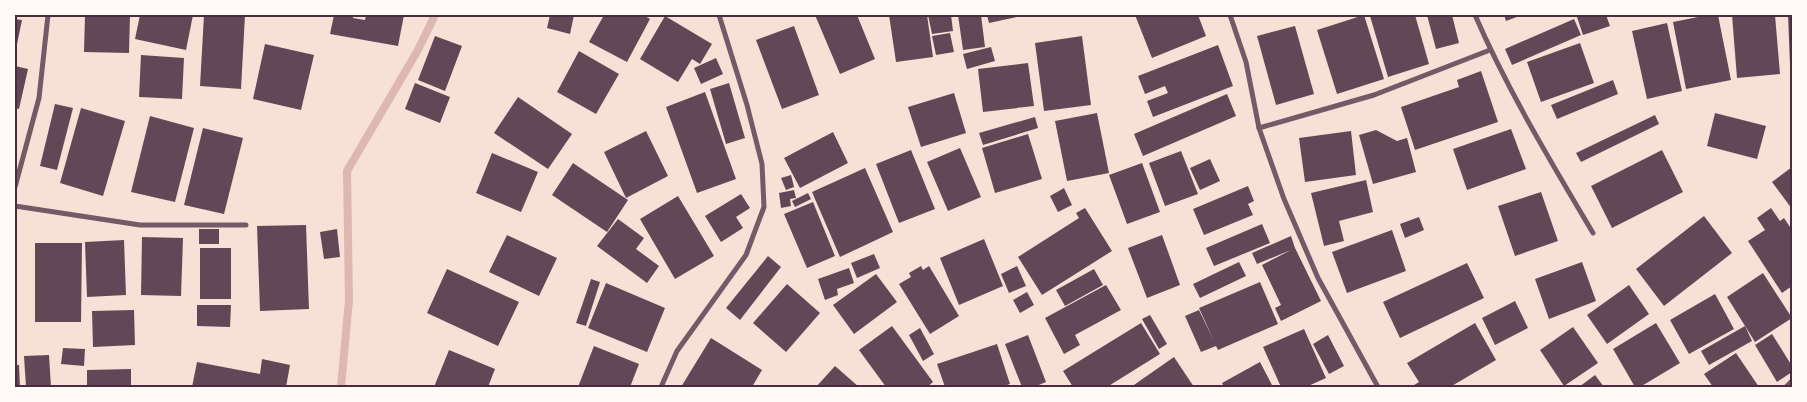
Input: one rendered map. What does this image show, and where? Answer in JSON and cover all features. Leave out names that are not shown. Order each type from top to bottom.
[{"type":"street","points":[[15,187],[39,98],[48,15]]},
{"type":"street","points":[[661,387],[677,352],[746,255],[764,207],[762,164],[747,105],[719,15]]},
{"type":"street","points":[[1230,15],[1246,62],[1259,128],[1284,199],[1318,278],[1378,387]]},
{"type":"street","points":[[1474,15],[1490,50],[1542,145],[1594,233]]},
{"type":"street","points":[[1259,128],[1374,95],[1490,50]]},
{"type":"street","points":[[15,206],[140,225],[246,225]]},
{"type":"street","points":[[1786,387],[1792,381]]},
{"type":"building","points":[[85,15],[130,15],[129,53],[84,52]]},
{"type":"building","points":[[140,15],[193,15],[186,50],[135,39]]},
{"type":"building","points":[[204,15],[245,15],[241,89],[200,86]]},
{"type":"building","points":[[334,15],[353,15],[353,18],[365,20],[366,15],[404,15],[398,46],[330,34]]},
{"type":"building","points":[[550,15],[574,15],[570,34],[547,28]]},
{"type":"building","points":[[604,15],[643,15],[650,19],[627,62],[589,42]]},
{"type":"building","points":[[815,15],[857,15],[875,59],[840,74]]},
{"type":"building","points":[[889,15],[927,15],[933,57],[896,62]]},
{"type":"building","points":[[928,15],[951,15],[953,31],[932,34]]},
{"type":"building","points":[[958,15],[981,15],[985,47],[963,50]]},
{"type":"building","points":[[987,15],[1022,15],[1022,16],[989,23]]},
{"type":"building","points":[[1135,15],[1198,15],[1206,36],[1152,58]]},
{"type":"building","points":[[1364,15],[1384,79],[1337,94],[1317,30]]},
{"type":"building","points":[[1415,15],[1429,64],[1388,77],[1370,16]]},
{"type":"building","points":[[1427,15],[1452,15],[1459,43],[1436,49]]},
{"type":"building","points":[[1504,15],[1522,15],[1506,21]]},
{"type":"building","points":[[1583,15],[1606,15],[1610,26],[1583,35],[1577,17]]},
{"type":"building","points":[[1708,15],[1718,15],[1731,80],[1686,89],[1673,22]]},
{"type":"building","points":[[1732,15],[1775,15],[1780,74],[1737,78]]},
{"type":"building","points":[[1788,15],[1792,15],[1792,64],[1790,64]]},
{"type":"building","points":[[665,16],[712,44],[700,64],[692,59],[678,82],[640,59]]},
{"type":"building","points":[[15,19],[22,20],[16,49],[15,49]]},
{"type":"building","points":[[1574,19],[1581,35],[1512,65],[1505,49]]},
{"type":"building","points":[[1667,23],[1682,91],[1647,99],[1632,31]]},
{"type":"building","points":[[794,26],[819,95],[782,109],[756,40]]},
{"type":"building","points":[[1295,26],[1314,94],[1276,105],[1257,36]]},
{"type":"building","points":[[950,33],[954,52],[936,55],[932,36]]},
{"type":"building","points":[[435,36],[462,46],[445,91],[418,80]]},
{"type":"building","points":[[1082,36],[1091,105],[1044,111],[1035,43]]},
{"type":"building","points":[[1580,43],[1594,83],[1541,102],[1527,62]]},
{"type":"building","points":[[265,44],[314,55],[301,110],[253,99]]},
{"type":"building","points":[[1218,45],[1233,86],[1153,117],[1147,101],[1168,93],[1165,86],[1145,94],[1138,76]]},
{"type":"building","points":[[991,47],[995,61],[967,69],[963,54]]},
{"type":"building","points":[[579,51],[619,74],[596,114],[557,92]]},
{"type":"building","points":[[141,55],[184,58],[182,99],[139,97]]},
{"type":"building","points":[[716,58],[723,74],[701,84],[694,68]]},
{"type":"building","points":[[1028,63],[1034,106],[983,112],[978,69]]},
{"type":"building","points":[[15,66],[28,69],[19,109],[15,108]]},
{"type":"building","points":[[1481,71],[1498,122],[1415,150],[1401,107],[1459,87],[1457,80]]},
{"type":"building","points":[[1613,80],[1618,94],[1557,119],[1551,105]]},
{"type":"building","points":[[415,83],[450,97],[440,123],[405,109]]},
{"type":"building","points":[[729,83],[745,138],[726,144],[710,89]]},
{"type":"building","points":[[705,92],[736,179],[697,193],[666,107]]},
{"type":"building","points":[[954,93],[966,133],[921,147],[908,107]]},
{"type":"building","points":[[1227,94],[1236,116],[1143,156],[1134,134]]},
{"type":"building","points":[[518,97],[572,134],[548,169],[494,133]]},
{"type":"building","points":[[55,104],[73,108],[57,170],[40,166]]},
{"type":"building","points":[[81,108],[125,121],[103,196],[60,183]]},
{"type":"building","points":[[1097,113],[1109,173],[1067,181],[1055,121]]},
{"type":"building","points":[[1715,113],[1766,126],[1757,159],[1707,146]]},
{"type":"building","points":[[1655,115],[1659,124],[1581,162],[1576,153]]},
{"type":"building","points":[[150,116],[194,128],[175,202],[131,192]]},
{"type":"building","points":[[1035,117],[1038,128],[983,145],[979,133]]},
{"type":"building","points":[[203,128],[243,138],[224,214],[184,205]]},
{"type":"building","points":[[1511,129],[1526,169],[1467,190],[1453,149]]},
{"type":"building","points":[[1376,130],[1397,141],[1407,138],[1416,172],[1373,184],[1359,135]]},
{"type":"building","points":[[646,131],[668,176],[626,198],[604,152]]},
{"type":"building","points":[[1351,131],[1356,175],[1305,182],[1299,138]]},
{"type":"building","points":[[833,132],[848,163],[800,188],[784,158]]},
{"type":"building","points":[[1028,134],[1042,179],[995,193],[982,148]]},
{"type":"building","points":[[960,148],[981,197],[948,211],[927,162]]},
{"type":"building","points":[[911,150],[935,209],[899,223],[876,164]]},
{"type":"building","points":[[1662,150],[1683,192],[1612,228],[1591,186]]},
{"type":"building","points":[[1181,151],[1198,194],[1165,206],[1149,163]]},
{"type":"building","points":[[492,153],[538,172],[521,212],[476,193]]},
{"type":"building","points":[[1210,159],[1220,181],[1200,190],[1190,168]]},
{"type":"building","points":[[573,163],[628,200],[607,232],[552,195]]},
{"type":"building","points":[[1142,163],[1160,212],[1127,224],[1109,175]]},
{"type":"building","points":[[1792,167],[1792,209],[1772,182]]},
{"type":"building","points":[[865,168],[893,232],[840,257],[812,192]]},
{"type":"building","points":[[791,175],[794,187],[786,190],[781,178]]},
{"type":"building","points":[[1366,180],[1373,212],[1339,221],[1344,241],[1324,246],[1311,193]]},
{"type":"building","points":[[1248,186],[1254,201],[1248,204],[1253,215],[1204,235],[1193,209]]},
{"type":"building","points":[[1064,188],[1072,205],[1058,212],[1050,196]]},
{"type":"building","points":[[794,190],[796,198],[790,199],[791,206],[781,208],[779,193]]},
{"type":"building","points":[[1541,192],[1558,241],[1515,256],[1498,206]]},
{"type":"building","points":[[808,193],[811,199],[795,207],[792,201]]},
{"type":"building","points":[[741,194],[750,208],[736,217],[743,228],[721,242],[705,216]]},
{"type":"building","points":[[678,196],[714,256],[675,279],[640,219]]},
{"type":"building","points":[[813,202],[835,256],[807,268],[784,214]]},
{"type":"building","points":[[1085,208],[1112,251],[1042,295],[1018,257],[1079,218],[1076,213]]},
{"type":"building","points":[[1771,208],[1780,221],[1784,218],[1792,230],[1792,286],[1782,293],[1748,241],[1765,230],[1757,218]]},
{"type":"building","points":[[1704,216],[1732,253],[1664,306],[1636,269]]},
{"type":"building","points":[[1419,217],[1424,230],[1405,238],[1400,224]]},
{"type":"building","points":[[618,219],[644,238],[636,249],[659,266],[647,283],[597,246]]},
{"type":"building","points":[[1262,224],[1270,243],[1214,266],[1206,248]]},
{"type":"building","points":[[306,225],[309,309],[260,311],[257,226]]},
{"type":"building","points":[[199,229],[219,229],[219,244],[199,244]]},
{"type":"building","points":[[337,229],[340,257],[324,259],[320,232]]},
{"type":"building","points":[[1392,230],[1406,271],[1347,293],[1332,252]]},
{"type":"building","points":[[507,235],[557,258],[539,296],[489,272]]},
{"type":"building","points":[[1162,235],[1180,285],[1147,298],[1128,248]]},
{"type":"building","points":[[1291,236],[1321,301],[1281,321],[1275,308],[1281,305],[1262,265],[1291,250],[1257,264],[1252,253]]},
{"type":"building","points":[[142,237],[183,238],[181,296],[141,295]]},
{"type":"building","points":[[984,239],[1003,286],[959,305],[940,258]]},
{"type":"building","points":[[124,240],[126,295],[87,297],[85,242]]},
{"type":"building","points":[[35,243],[82,243],[81,322],[35,322]]},
{"type":"building","points":[[200,248],[231,248],[231,299],[200,299]]},
{"type":"building","points":[[874,254],[880,268],[857,278],[851,263]]},
{"type":"building","points":[[768,256],[781,267],[740,320],[726,308]]},
{"type":"building","points":[[1239,262],[1246,276],[1200,298],[1193,284]]},
{"type":"building","points":[[1582,262],[1596,301],[1549,319],[1535,279]]},
{"type":"building","points":[[1467,263],[1484,298],[1400,338],[1383,302]]},
{"type":"building","points":[[921,266],[923,270],[929,266],[959,316],[930,334],[899,284],[911,277],[909,273]]},
{"type":"building","points":[[1017,266],[1026,286],[1009,293],[1001,274]]},
{"type":"building","points":[[849,268],[854,283],[837,289],[838,295],[825,300],[818,279]]},
{"type":"building","points":[[447,269],[519,302],[498,346],[427,313]]},
{"type":"building","points":[[1094,269],[1103,285],[1065,306],[1056,290]]},
{"type":"building","points":[[1763,273],[1792,318],[1755,342],[1727,297]]},
{"type":"building","points":[[876,274],[897,302],[854,334],[833,305]]},
{"type":"building","points":[[591,279],[600,282],[586,326],[576,323]]},
{"type":"building","points":[[1260,282],[1278,324],[1218,350],[1216,346],[1201,352],[1185,316],[1199,310],[1214,341],[1199,308]]},
{"type":"building","points":[[606,283],[665,308],[647,352],[588,328]]},
{"type":"building","points":[[787,284],[820,313],[786,352],[753,323]]},
{"type":"building","points":[[1106,285],[1121,310],[1075,335],[1080,345],[1064,354],[1045,318]]},
{"type":"building","points":[[1629,285],[1649,314],[1607,344],[1587,315]]},
{"type":"building","points":[[1027,292],[1034,305],[1020,313],[1013,300]]},
{"type":"building","points":[[1715,294],[1734,329],[1689,354],[1670,320]]},
{"type":"building","points":[[1515,301],[1528,328],[1495,345],[1482,318]]},
{"type":"building","points":[[197,305],[231,305],[230,327],[197,326]]},
{"type":"building","points":[[134,310],[135,345],[93,347],[92,311]]},
{"type":"building","points":[[1150,315],[1167,344],[1159,349],[1142,319]]},
{"type":"building","points":[[1141,323],[1160,354],[1107,387],[1073,387],[1063,371]]},
{"type":"building","points":[[1475,323],[1496,360],[1450,387],[1411,387],[1419,382],[1407,363]]},
{"type":"building","points":[[1656,323],[1680,363],[1640,387],[1635,387],[1613,349]]},
{"type":"building","points":[[892,326],[933,382],[927,387],[886,387],[859,350]]},
{"type":"building","points":[[1745,326],[1752,341],[1709,365],[1701,351]]},
{"type":"building","points":[[1573,327],[1598,363],[1564,386],[1540,350]]},
{"type":"building","points":[[920,328],[934,354],[923,361],[909,335]]},
{"type":"building","points":[[1304,329],[1326,378],[1306,387],[1281,387],[1263,347]]},
{"type":"building","points":[[1772,334],[1792,366],[1792,372],[1777,382],[1755,345]]},
{"type":"building","points":[[1028,335],[1046,382],[1034,387],[1022,387],[1005,344]]},
{"type":"building","points":[[1328,335],[1344,366],[1329,374],[1313,344]]},
{"type":"building","points":[[711,338],[762,370],[752,387],[681,387]]},
{"type":"building","points":[[997,344],[1010,384],[1001,387],[945,387],[937,364]]},
{"type":"building","points":[[594,346],[639,364],[630,387],[578,387]]},
{"type":"building","points":[[63,348],[85,349],[84,366],[61,364]]},
{"type":"building","points":[[449,350],[495,369],[488,387],[434,387]]},
{"type":"building","points":[[1736,353],[1759,387],[1713,387],[1704,374]]},
{"type":"building","points":[[49,355],[51,387],[26,387],[24,356]]},
{"type":"building","points":[[1174,357],[1194,387],[1131,387]]},
{"type":"building","points":[[262,359],[290,365],[286,387],[192,387],[197,362],[260,374]]},
{"type":"building","points":[[1260,362],[1273,387],[1224,387],[1222,383]]},
{"type":"building","points":[[15,365],[19,365],[20,387],[15,387]]},
{"type":"building","points":[[835,366],[859,387],[816,387]]},
{"type":"building","points":[[131,369],[131,387],[87,387],[87,370]]},
{"type":"building","points":[[1595,375],[1604,387],[1579,387]]},
{"type":"waterway","points":[[341,387],[349,300],[347,171],[418,50],[435,15]]}]
